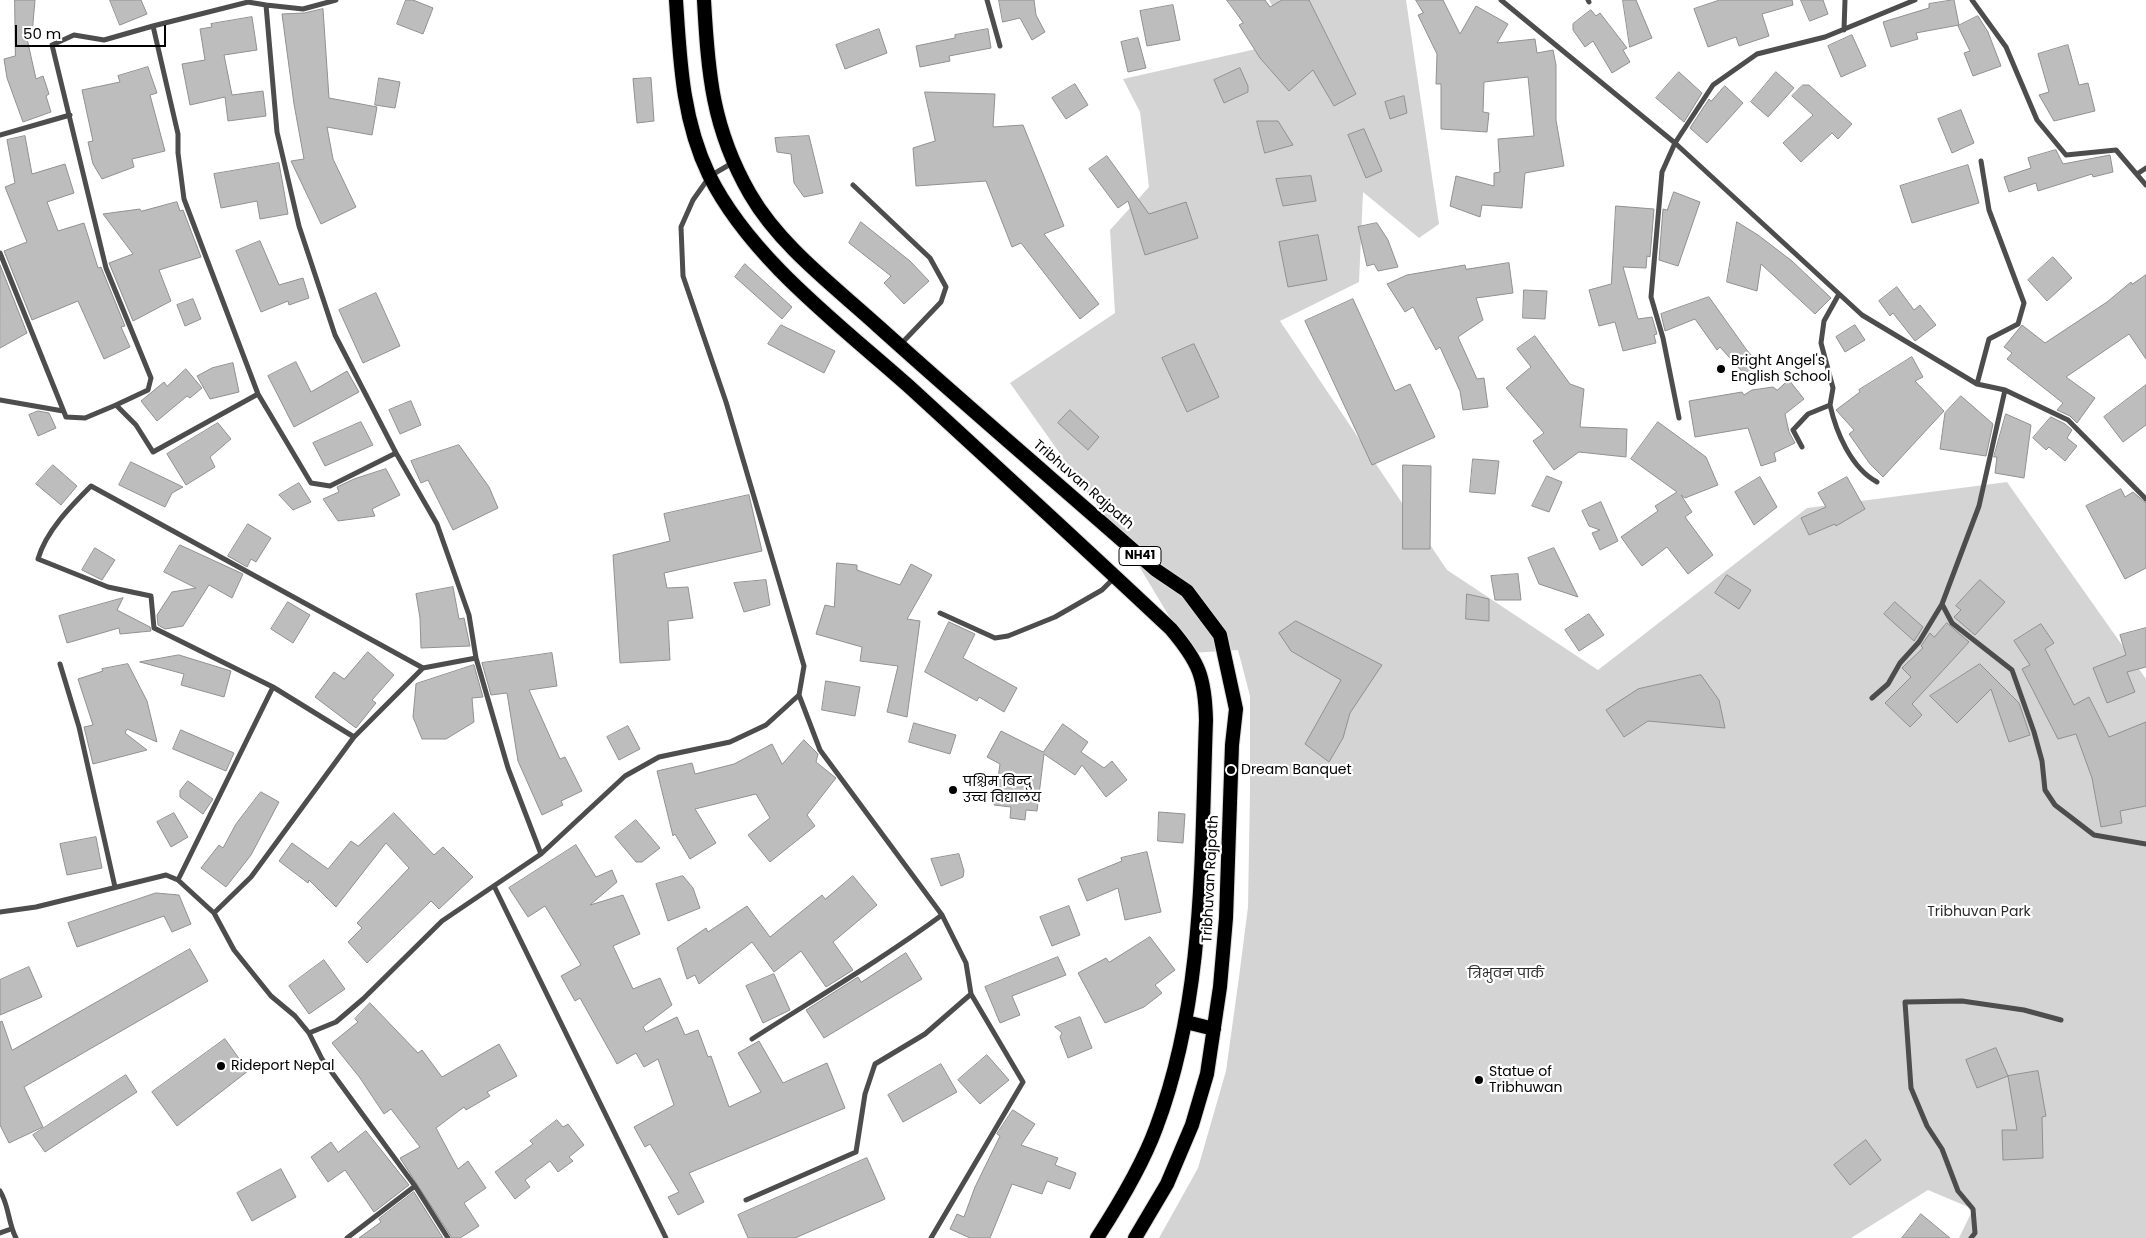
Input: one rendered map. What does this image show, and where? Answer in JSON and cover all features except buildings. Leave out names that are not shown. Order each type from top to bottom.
[{"type":"highway","name":"Tribhuvan Rajpath","points":[[676,0],[681,75],[688,114],[699,152],[710,176],[733,216],[780,270],[1171,629],[1191,653],[1205,692],[1199,923],[1186,1022],[1168,1093],[1156,1130],[1118,1204],[1097,1238]]},
{"type":"highway","name":"Tribhuvan Rajpath","points":[[704,0],[711,92],[720,128],[734,162],[764,216],[814,268],[900,345],[1156,570],[1187,591],[1220,635],[1236,708],[1232,745],[1226,918],[1214,1029],[1207,1074],[1192,1125],[1167,1184],[1135,1238]]},
{"type":"highway","points":[[1186,1022],[1214,1029]]},
{"type":"street","points":[[0,253],[66,417],[84,418],[148,390],[151,378],[106,268],[52,45],[74,36],[104,40],[248,2],[303,9],[336,0]]},
{"type":"street","points":[[987,0],[1000,46]]},
{"type":"street","points":[[1500,0],[1675,144],[1862,315],[1977,384],[2005,390],[2068,420],[2146,499]]},
{"type":"street","points":[[1844,30],[1845,0]]},
{"type":"street","points":[[1679,418],[1663,338],[1651,297],[1662,172],[1675,144],[1713,85],[1757,54],[1844,30],[1915,0]]},
{"type":"street","points":[[1972,0],[2006,47],[2037,120],[2066,155],[2116,150],[2146,186]]},
{"type":"street","points":[[266,5],[277,132],[299,226],[335,335],[396,454],[437,524],[469,616],[476,658],[508,768],[542,854]]},
{"type":"street","points":[[153,26],[178,134],[178,153],[184,199],[258,394],[311,483],[330,486],[396,454]]},
{"type":"street","points":[[0,135],[70,115]]},
{"type":"street","points":[[1977,384],[1989,339],[2018,324],[2024,303],[1989,210],[1981,161]]},
{"type":"street","points":[[734,162],[710,176],[693,200],[681,227],[683,276],[726,402],[804,666],[799,695],[820,750],[942,915],[966,963],[971,994],[1023,1082],[931,1238]]},
{"type":"street","points":[[2137,174],[2146,168]]},
{"type":"street","points":[[853,185],[930,258],[946,287],[941,302],[900,345]]},
{"type":"street","points":[[1839,294],[1824,322],[1821,344],[1833,388],[1830,405],[1833,420],[1852,459],[1865,475],[1877,482]]},
{"type":"street","points":[[1872,698],[1888,684],[1900,663],[1919,642],[1942,604],[1979,506],[2005,390]]},
{"type":"street","points":[[116,405],[136,425],[153,452],[258,394]]},
{"type":"street","points":[[0,400],[63,411]]},
{"type":"street","points":[[1802,447],[1793,430],[1808,414],[1830,405]]},
{"type":"street","points":[[354,738],[273,687],[154,628],[151,596],[108,587],[38,559],[42,544],[77,500],[91,486],[423,668]]},
{"type":"street","points":[[940,613],[995,638],[1008,636],[1055,617],[1102,590],[1115,577]]},
{"type":"street","points":[[1942,604],[1952,623],[2012,670],[2034,732],[2042,762],[2045,790],[2056,804],[2094,835],[2146,844]]},
{"type":"street","points":[[214,913],[251,877],[354,738],[423,668],[476,658]]},
{"type":"street","points":[[60,664],[79,727],[115,887]]},
{"type":"street","points":[[178,880],[273,687]]},
{"type":"street","points":[[309,1033],[336,1022],[364,999],[442,921],[542,854],[625,776],[659,757],[737,739],[766,725],[799,695]]},
{"type":"street","points":[[0,912],[36,908],[166,875],[178,880],[214,913],[234,950],[271,996],[295,1016],[309,1033],[322,1059],[415,1186],[448,1238]]},
{"type":"street","points":[[494,886],[666,1238]]},
{"type":"street","points":[[752,1039],[847,978],[891,953],[942,915]]},
{"type":"street","points":[[746,1200],[856,1152],[865,1094],[875,1064],[925,1034],[971,994]]},
{"type":"street","points":[[1971,1238],[1975,1233],[1973,1209],[1958,1191],[1942,1149],[1927,1126],[1911,1088],[1905,1002],[1962,1001],[2024,1010],[2061,1020]]},
{"type":"street","points":[[347,1238],[415,1186]]},
{"type":"street","points":[[0,1191],[5,1199],[11,1229],[16,1238]]},
{"type":"street","points":[[0,1233],[11,1229]]},
{"type":"green space","points":[[1269,0],[1406,0],[1439,224],[1419,238],[1363,192],[1359,282],[1280,321],[1447,570],[1598,670],[1807,508],[2007,482],[2146,679],[2146,1238],[1959,1238],[1973,1209],[1928,1190],[1851,1238],[1159,1238],[1198,1168],[1226,1071],[1248,907],[1250,696],[1238,650],[1191,653],[1136,561],[1010,383],[1115,313],[1110,230],[1149,187],[1140,112],[1123,79],[1256,49],[1286,30]]},
{"type":"place","name":"Bright Angel's English School","points":[[1721,369]]},
{"type":"place","name":"Dream Banquet","points":[[1231,770]]},
{"type":"place","name":"पश्चिम बिन्दु उच्च विद्यालय","points":[[953,790]]},
{"type":"place","name":"Rideport Nepal","points":[[221,1066]]},
{"type":"place","name":"Statue of Tribhuwan","points":[[1479,1080]]},
{"type":"park label","name":"Tribhuvan Park","points":[[1979,912]]},
{"type":"park label","name":"त्रिभुवन पार्क","points":[[1506,974]]}]
